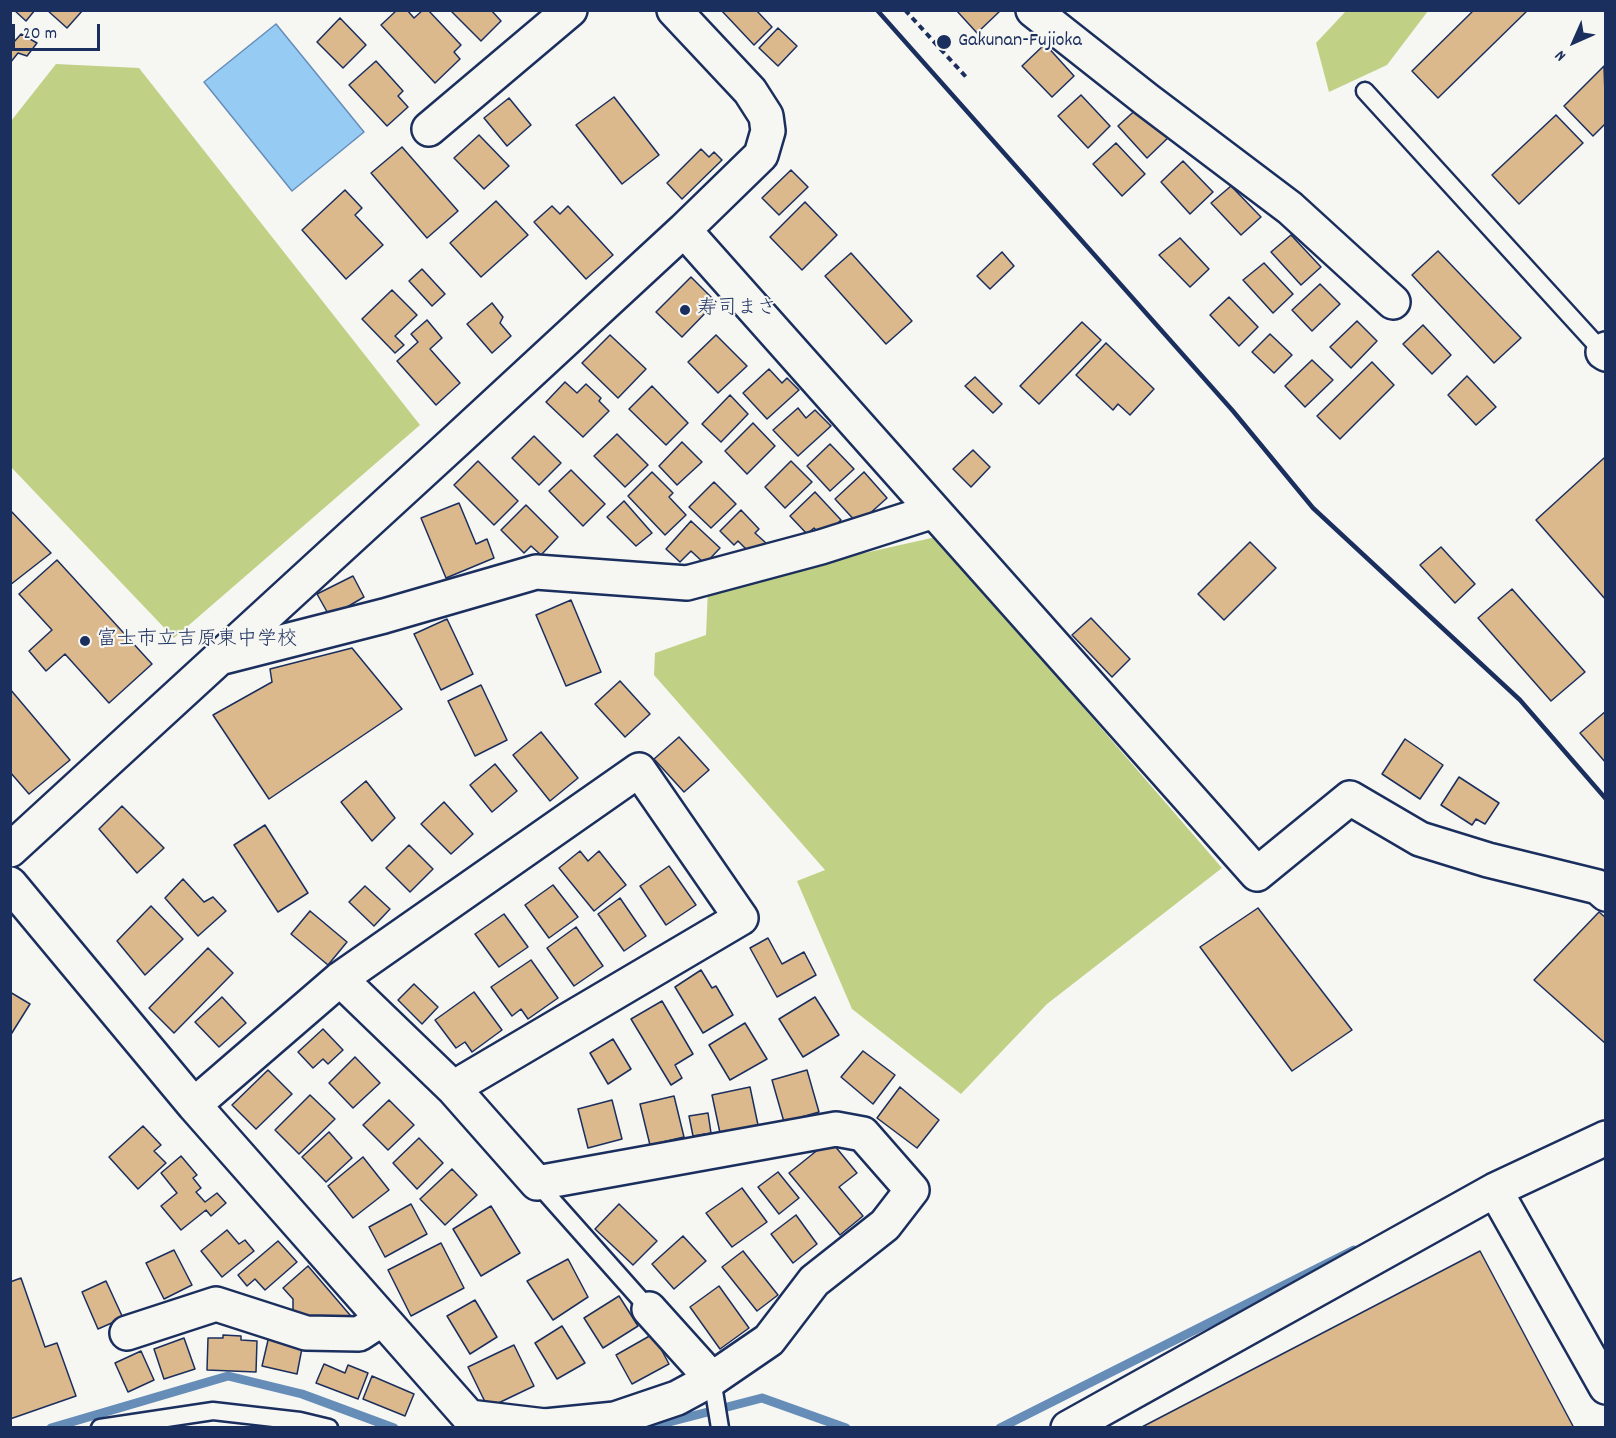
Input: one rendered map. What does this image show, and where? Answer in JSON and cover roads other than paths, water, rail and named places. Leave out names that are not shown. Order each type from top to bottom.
[{"type":"street","points":[[429,129],[570,10]]},
{"type":"street","points":[[10,850],[684,230],[761,155],[768,131],[766,116],[750,91],[675,10]]},
{"type":"street","points":[[1033,10],[1290,208],[1393,302]]},
{"type":"street","points":[[684,230],[1257,874],[1350,798],[1420,839],[1488,860],[1598,887],[1605,894]]},
{"type":"street","points":[[219,658],[384,616],[536,572],[687,583],[821,547],[934,511]]},
{"type":"street","points":[[194,1105],[340,979],[639,770],[741,918],[453,1088]]},
{"type":"street","points":[[10,884],[194,1105],[469,1417],[545,1426],[615,1419],[677,1398],[712,1379],[769,1340],[814,1281],[885,1225],[912,1190],[863,1134],[836,1129],[537,1183],[453,1088],[340,979]]},
{"type":"street","points":[[1068,1428],[1495,1190],[1605,1138]]},
{"type":"street","points":[[1495,1190],[1605,1387]]},
{"type":"street","points":[[127,1333],[216,1304],[306,1333],[359,1334],[382,1319]]},
{"type":"street","points":[[649,1309],[712,1379]]},
{"type":"lane","points":[[1365,91],[1605,352]]},
{"type":"lane","points":[[537,1183],[649,1309]]},
{"type":"lane","points":[[712,1379],[720,1424]]},
{"type":"lane","points":[[100,1428],[213,1411],[300,1421],[329,1428]]},
{"type":"water","points":[[276,24],[364,132],[292,191],[204,82]]},
{"type":"waterway","points":[[1000,1428],[1354,1250]]},
{"type":"waterway","points":[[51,1428],[228,1376],[302,1394],[394,1428]]},
{"type":"waterway","points":[[646,1428],[762,1398],[846,1428]]},
{"type":"railway","points":[[877,10],[1233,411],[1313,508],[1520,700],[1606,799]]},
{"type":"place","name":"Gakunan-Fujioka","points":[[944,42]]},
{"type":"place","name":"寿司まさ","points":[[685,310]]},
{"type":"place","name":"富士市立吉原東中学校","points":[[85,641]]}]
